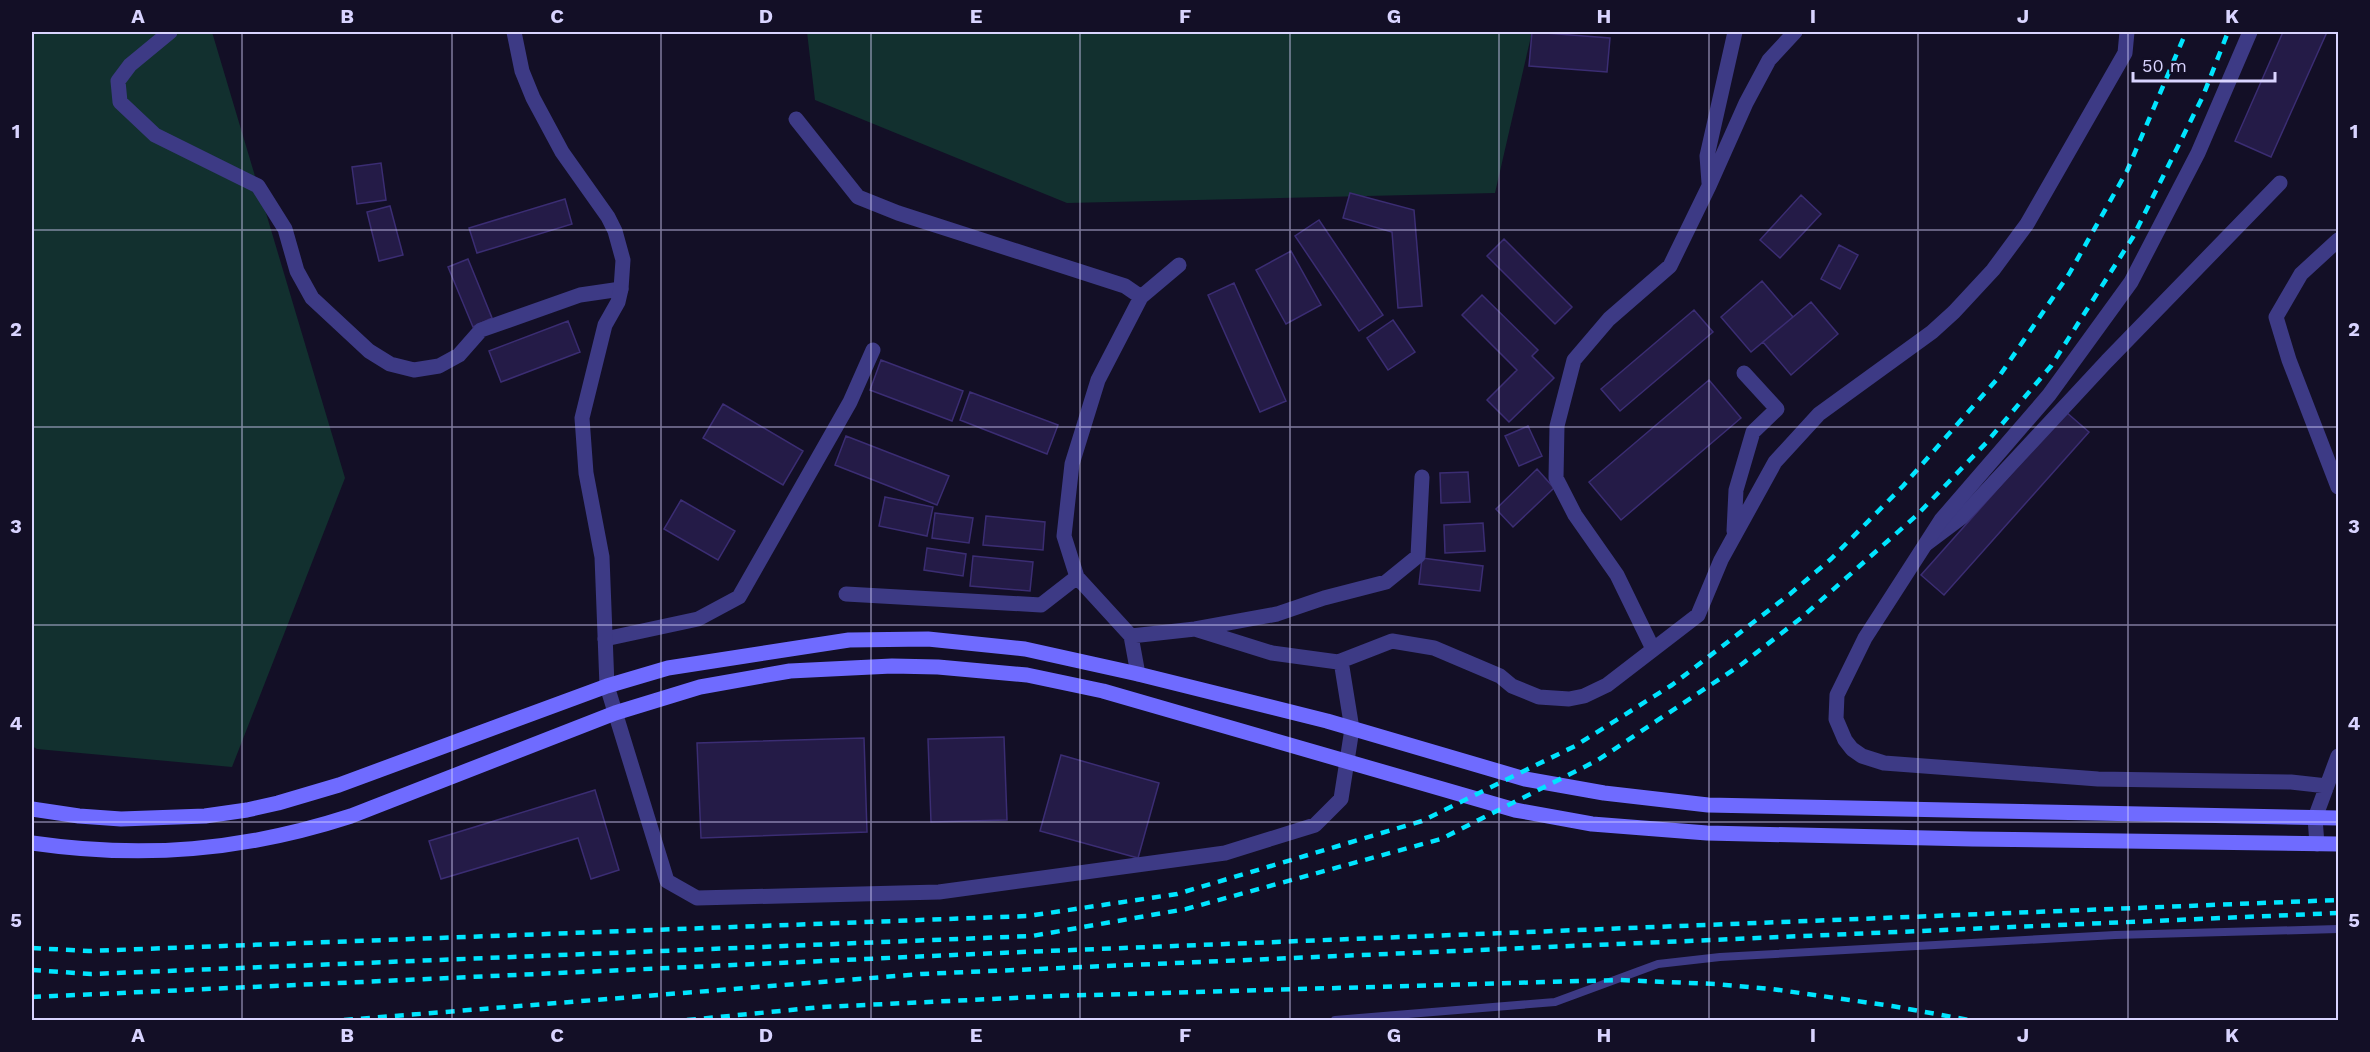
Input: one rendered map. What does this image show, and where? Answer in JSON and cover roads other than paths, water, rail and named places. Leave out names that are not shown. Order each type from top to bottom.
[{"type":"main road","points":[[32,809],[79,816],[163,819],[206,816],[278,803],[339,785],[607,687],[668,668],[849,640],[928,639],[1025,649],[1138,674],[1327,721],[1525,779],[1604,793],[1708,804],[2338,818]]},
{"type":"main road","points":[[32,843],[76,849],[165,852],[209,849],[286,835],[351,816],[615,713],[700,687],[790,671],[938,666],[1027,675],[1104,691],[1166,711],[1515,810],[1582,822],[1688,832],[2338,844]]},
{"type":"street","points":[[170,32],[130,65],[118,81],[120,102],[155,135],[258,186],[285,229],[297,271],[312,298],[379,358],[402,368],[427,369],[439,366],[459,355],[481,330],[580,295],[621,289]]},
{"type":"street","points":[[514,32],[522,71],[546,124],[615,231],[623,260],[621,289],[612,314],[605,325],[582,418],[586,473],[602,556],[607,687],[667,881],[697,898],[939,892],[1225,854],[1315,825],[1341,799],[1352,729],[1341,661]]},
{"type":"street","points":[[1709,186],[1707,156],[1735,32]]},
{"type":"street","points":[[1653,649],[1617,574],[1575,515],[1556,478],[1557,426],[1574,360],[1609,319],[1670,266],[1746,103],[1769,60],[1795,32]]},
{"type":"street","points":[[1195,628],[1272,653],[1341,661],[1392,641],[1424,646],[1434,648],[1500,676],[1525,692],[1539,697],[1562,699],[1584,696],[1597,691],[1698,615],[1721,560],[1775,462],[1819,414],[1932,332],[1974,291],[2005,255],[2027,224],[2125,53],[2127,32]]},
{"type":"street","points":[[2250,32],[2198,153],[2131,282],[2049,395],[1941,520],[1865,638],[1837,695],[1835,706],[1839,730],[1845,740],[1862,756],[1884,763],[2098,779],[2291,782],[2327,786]]},
{"type":"street","points":[[796,119],[858,197],[898,213],[1125,286],[1141,297]]},
{"type":"street","points":[[1924,546],[1962,516],[2107,361],[2280,183]]},
{"type":"street","points":[[2338,240],[2301,274],[2276,317],[2289,360],[2338,486]]},
{"type":"street","points":[[1138,674],[1131,636],[1077,577],[1064,536],[1072,464],[1098,380],[1141,297],[1179,265]]},
{"type":"street","points":[[605,639],[698,619],[738,597],[850,402],[873,350]]},
{"type":"street","points":[[1734,537],[1736,490],[1752,432],[1778,409],[1744,373]]},
{"type":"street","points":[[1131,636],[1277,614],[1324,598],[1386,582],[1418,556],[1422,477]]},
{"type":"street","points":[[846,594],[1041,605],[1077,577]]},
{"type":"street","points":[[2317,844],[2315,818],[2338,756]]},
{"type":"lane","points":[[1335,1020],[1555,1002],[1658,964],[1720,957],[2115,935],[2338,929]]},
{"type":"railway","points":[[32,948],[89,951],[1028,916],[1177,894],[1422,821],[1575,746],[1672,685],[1790,594],[1831,559],[1903,486],[1998,378],[2069,274],[2127,171],[2186,32]]},
{"type":"railway","points":[[32,970],[91,974],[1032,936],[1186,909],[1441,839],[1598,760],[1742,664],[1801,618],[1917,515],[1986,443],[2051,366],[2133,237],[2203,96],[2228,32]]},
{"type":"railway","points":[[32,997],[997,953],[2338,900]]},
{"type":"railway","points":[[344,1020],[921,974],[2338,913]]},
{"type":"railway","points":[[687,1020],[822,1007],[1055,996],[1618,980],[1772,989],[1892,1006],[1969,1020]]}]
